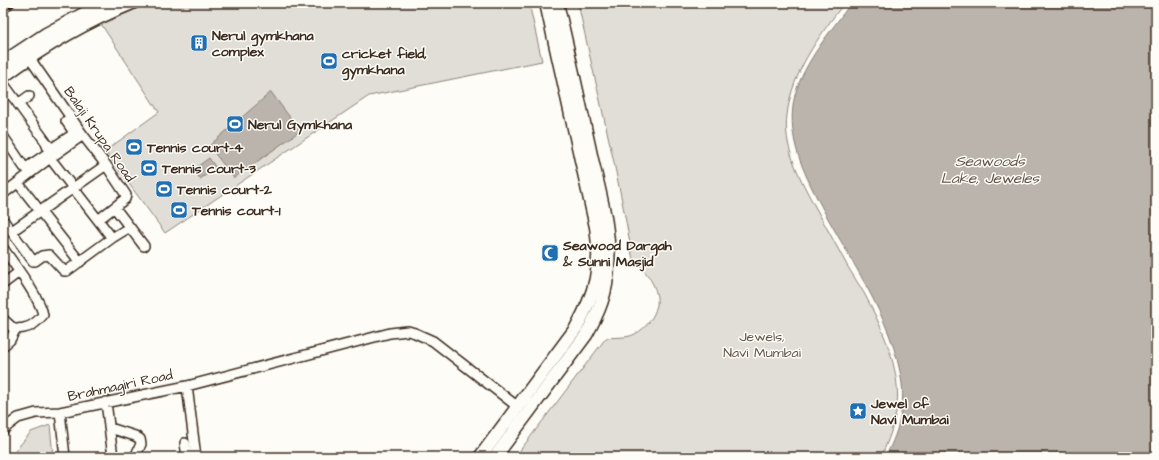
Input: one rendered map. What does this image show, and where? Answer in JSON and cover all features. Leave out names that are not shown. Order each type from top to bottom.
[{"type":"main road","points":[[3,63],[27,55],[52,43],[104,7],[131,3]]},
{"type":"main road","points":[[3,76],[27,55]]},
{"type":"street","points":[[495,457],[586,335],[598,313],[606,288],[609,246],[594,193],[546,3]]},
{"type":"street","points":[[480,457],[576,328],[588,308],[595,286],[599,246],[594,193],[557,3]]},
{"type":"street","points":[[3,83],[51,148],[73,133],[27,55]]},
{"type":"street","name":"Balaji Krupa Road","points":[[27,55],[126,195],[125,199],[115,208],[98,220]]},
{"type":"street","points":[[3,88],[49,151],[26,168],[3,136]]},
{"type":"street","points":[[18,104],[29,96]]},
{"type":"street","points":[[3,194],[83,135]]},
{"type":"street","points":[[3,141],[7,150],[3,153]]},
{"type":"street","points":[[50,158],[112,238]]},
{"type":"street","points":[[12,231],[106,165]]},
{"type":"street","points":[[18,183],[80,262]]},
{"type":"street","points":[[115,208],[144,246]]},
{"type":"street","points":[[3,220],[33,262],[42,256],[48,256],[64,271],[67,271],[112,238],[130,227]]},
{"type":"street","points":[[3,248],[37,299],[43,315],[36,323],[14,330]]},
{"type":"street","points":[[3,284],[20,272]]},
{"type":"street","points":[[3,319],[14,330]]},
{"type":"street","points":[[3,346],[10,340],[14,330]]},
{"type":"street","points":[[187,386],[390,333],[408,331],[433,341],[518,407]]},
{"type":"street","name":"Brahmagiri Road","points":[[3,430],[10,424],[36,413],[60,412],[187,386],[196,457]]},
{"type":"street","points":[[106,402],[113,457]]},
{"type":"street","name":"Brahmagiri Road","points":[[60,412],[65,457]]},
{"type":"street","points":[[110,428],[136,436],[140,439],[141,444],[135,457]]},
{"type":"street","points":[[185,443],[188,457]]},
{"type":"green space","name":"Nerul Gymkhana","points":[[153,3],[529,3],[542,61],[369,96],[165,233],[105,151],[159,112],[101,24]]},
{"type":"green space","name":"Jewels, Navi Mumbai","points":[[578,3],[844,3],[816,42],[801,69],[794,84],[790,99],[786,126],[789,149],[797,170],[812,201],[870,306],[883,333],[893,362],[896,377],[897,405],[889,439],[881,457],[515,457],[606,338],[627,337],[635,334],[651,320],[657,305],[657,295],[651,280],[634,260],[632,255],[614,160]]},
{"type":"green space","points":[[50,425],[53,457],[10,457],[31,432]]},
{"type":"water","name":"Seawoods Lake, Jeweles","points":[[851,3],[1156,3],[1156,457],[885,457],[893,440],[901,413],[903,393],[897,359],[879,311],[816,196],[805,172],[796,147],[792,122],[795,95],[799,83],[811,59]]},
{"type":"water","points":[[271,92],[300,131],[234,178],[209,146]]},
{"type":"water","points":[[209,158],[216,168],[200,179],[194,169]]},
{"type":"railway","points":[[3,14],[15,3]]},
{"type":"place","name":"Nerul gymkhana complex","points":[[199,43]]},
{"type":"place","name":"cricket field, gymkhana","points":[[329,61]]},
{"type":"place","name":"Nerul Gymkhana","points":[[235,124]]},
{"type":"place","name":"Tennis court-4","points":[[134,147]]},
{"type":"place","name":"Tennis court-3","points":[[149,168]]},
{"type":"place","name":"Tennis court-2","points":[[164,189]]},
{"type":"place","name":"Tennis court-1","points":[[179,210]]},
{"type":"place","name":"Seawood Dargah & Sunni Masjid","points":[[550,253]]},
{"type":"place","name":"Jewel of Navi Mumbai","points":[[858,411]]}]
